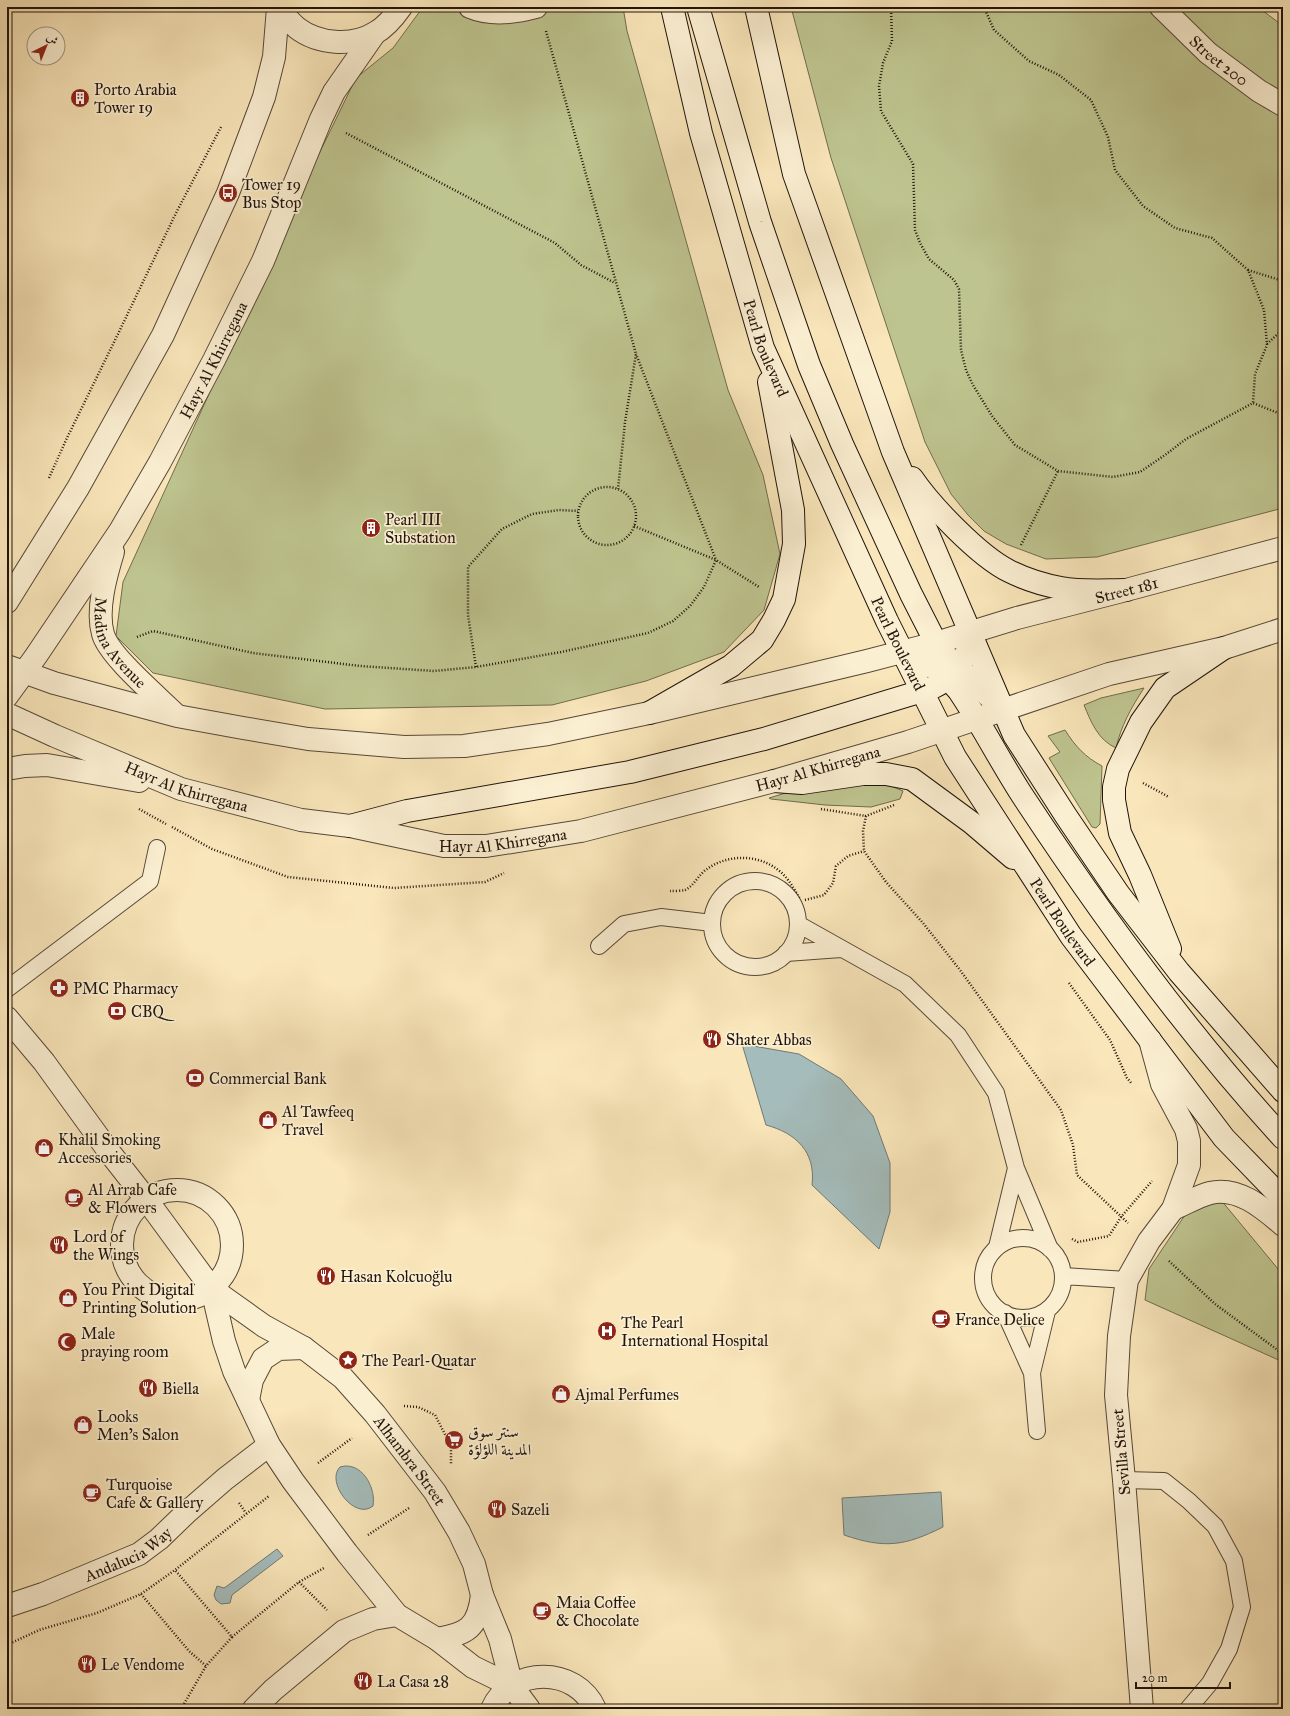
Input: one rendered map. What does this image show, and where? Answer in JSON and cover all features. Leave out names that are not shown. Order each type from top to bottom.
[{"type":"street","points":[[278,7],[297,28],[321,40],[349,42],[375,33],[392,20],[401,7]]},
{"type":"street","points":[[7,602],[78,488],[163,335],[228,193],[264,97],[274,57],[278,7]]},
{"type":"street","points":[[470,7],[495,12],[516,12],[536,7]]},
{"type":"street","name":"Pearl Boulevard","points":[[672,7],[701,133],[763,348],[858,558],[955,757],[1071,936],[1224,1138],[1283,1199]]},
{"type":"street","points":[[698,7],[760,222],[809,365],[870,506],[911,594],[936,643],[954,673],[962,696],[1021,793],[1086,890],[1149,976],[1253,1105],[1283,1138]]},
{"type":"street","points":[[756,7],[794,174],[893,452],[969,633],[1014,735],[1118,893],[1179,972],[1283,1091]]},
{"type":"street","name":"Street 200","points":[[1161,7],[1208,53],[1259,91],[1283,105]]},
{"type":"street","name":"Hayr Al Khirregana","points":[[7,696],[15,669],[120,531],[164,455],[214,360],[263,261],[321,119],[334,92],[375,33]]},
{"type":"street","points":[[650,713],[731,666],[762,640],[784,599],[794,544],[792,510],[763,348]]},
{"type":"street","points":[[893,452],[917,486],[945,517],[975,546],[1009,571],[1036,582],[1062,588],[1126,590]]},
{"type":"street","name":"Madina Avenue","points":[[120,531],[105,582],[102,604],[103,634],[110,650],[177,716]]},
{"type":"street","name":"Street 181","points":[[969,633],[1017,618],[1283,548]]},
{"type":"street","points":[[7,578],[35,559]]},
{"type":"street","points":[[1002,709],[1109,674],[1224,648],[1283,629]]},
{"type":"street","points":[[15,669],[54,683],[177,716],[308,738],[404,747],[464,746],[548,734],[650,713],[903,652],[969,633]]},
{"type":"street","points":[[350,826],[407,811],[630,772],[764,739],[923,691],[932,688],[954,673],[964,658],[968,645],[969,633]]},
{"type":"street","points":[[1179,972],[1140,875],[1120,833],[1114,800],[1114,787],[1118,769],[1141,722],[1165,688],[1224,648]]},
{"type":"street","points":[[903,652],[954,673],[1002,709]]},
{"type":"street","name":"Hayr Al Khirregana","points":[[7,714],[55,736],[182,789],[301,820],[350,826],[444,846],[486,846],[581,831],[774,781],[942,730],[1002,709]]},
{"type":"street","points":[[7,769],[47,765],[182,789]]},
{"type":"street","points":[[774,781],[802,783],[863,774],[886,774],[912,779],[972,823],[1031,873]]},
{"type":"street","name":"Alhambra Street","points":[[7,1018],[44,1062],[110,1153],[212,1288],[264,1326],[304,1348],[343,1378],[375,1414],[434,1492],[459,1532],[474,1564],[482,1596],[500,1639],[512,1686],[529,1709]]},
{"type":"street","name":"Sevilla Street","points":[[1142,1709],[1116,1395],[1119,1336],[1127,1280],[1149,1242],[1173,1209],[1190,1165],[1189,1141],[1186,1129],[1162,1084],[1150,1040]]},
{"type":"street","points":[[172,1190],[186,1191],[200,1194],[212,1202],[222,1212],[229,1225],[232,1238],[232,1253],[222,1278],[212,1288],[198,1296],[182,1300],[166,1299],[151,1294],[138,1284],[128,1271],[123,1256],[122,1239],[126,1224],[134,1210],[146,1199],[159,1193],[172,1190]]},
{"type":"street","points":[[1173,1209],[1210,1193],[1226,1191],[1242,1197],[1264,1209],[1283,1225]]},
{"type":"street","name":"Alhambra Street","points":[[212,1288],[234,1371],[269,1445],[293,1481],[347,1553],[397,1615],[436,1639],[474,1666],[512,1686]]},
{"type":"street","points":[[248,1400],[252,1380],[264,1359],[278,1349],[304,1348]]},
{"type":"street","name":"Andalucia Way","points":[[7,1606],[43,1594],[139,1554],[159,1539],[220,1484],[269,1445]]},
{"type":"street","name":"Alhambra Street","points":[[436,1639],[460,1634],[467,1630],[481,1608],[482,1596]]},
{"type":"street","points":[[254,1709],[272,1690],[344,1631],[373,1619],[397,1615]]},
{"type":"street","points":[[492,1709],[502,1694],[512,1686],[522,1680],[544,1676],[567,1681],[577,1687],[593,1704],[595,1709]]},
{"type":"lane","points":[[7,989],[150,881],[157,848]]},
{"type":"lane","points":[[748,882],[762,882],[776,887],[788,896],[795,910],[798,924],[793,945],[775,962],[761,967],[746,966],[732,960],[721,950],[714,938],[712,923],[715,908],[722,896],[734,887],[748,882]]},
{"type":"lane","points":[[599,946],[624,924],[661,916],[712,923]]},
{"type":"lane","points":[[798,924],[905,984],[958,1035],[996,1093],[1016,1168],[1050,1249]]},
{"type":"lane","points":[[786,953],[841,949]]},
{"type":"lane","points":[[997,1247],[1016,1168]]},
{"type":"lane","points":[[1037,1431],[1032,1373],[1047,1311],[1056,1301],[1062,1289],[1062,1265],[1057,1256],[1041,1242],[1018,1238],[1007,1241],[997,1247],[989,1257],[984,1270],[983,1282],[987,1295],[994,1306],[1015,1318],[1026,1318],[1047,1311]]},
{"type":"lane","points":[[1063,1276],[1127,1280]]},
{"type":"lane","points":[[1005,1313],[1032,1373]]},
{"type":"lane","points":[[1124,1480],[1164,1481],[1189,1501],[1215,1526],[1234,1561],[1242,1607],[1229,1649],[1210,1683],[1188,1709]]},
{"type":"path","points":[[134,638],[153,631],[253,653],[360,666],[434,671],[476,667],[560,652],[648,633],[673,621],[690,606],[704,587],[716,560],[636,354],[615,283],[547,33],[536,7]]},
{"type":"path","points":[[891,7],[892,41],[883,63],[879,86],[881,111],[913,164],[916,230],[920,244],[929,259],[954,280],[959,289],[961,350],[966,370],[973,385],[992,416],[1016,445],[1058,471],[1113,477],[1140,472],[1165,456],[1186,439],[1253,403]]},
{"type":"path","points":[[984,7],[994,30],[1028,61],[1059,75],[1091,100],[1108,137],[1115,170],[1143,206],[1175,228],[1212,238],[1248,270],[1283,281]]},
{"type":"path","points":[[321,119],[555,243],[581,264],[615,283]]},
{"type":"path","points":[[49,479],[66,440],[176,213],[222,126]]},
{"type":"path","points":[[1248,270],[1264,310],[1267,345]]},
{"type":"path","points":[[1253,403],[1255,374],[1267,345],[1283,329]]},
{"type":"path","points":[[618,489],[636,354]]},
{"type":"path","points":[[1253,403],[1283,415]]},
{"type":"path","points":[[1026,535],[1058,471]]},
{"type":"path","points":[[609,487],[618,489],[631,500],[636,518],[630,534],[616,544],[607,545],[591,541],[580,527],[578,511],[581,502],[593,491],[609,487]]},
{"type":"path","points":[[476,667],[468,615],[468,567],[502,528],[532,514],[559,510],[578,511]]},
{"type":"path","points":[[634,526],[716,560],[761,589]]},
{"type":"path","points":[[899,804],[866,816],[863,831],[864,851],[886,882],[923,923],[960,970],[1061,1110],[1072,1145],[1077,1175],[1215,1304],[1283,1354]]},
{"type":"path","points":[[801,902],[824,895],[833,883],[836,866],[848,856],[864,851]]},
{"type":"path","points":[[1069,982],[1110,1040],[1127,1078]]},
{"type":"path","points":[[400,1406],[418,1407],[435,1415],[451,1446],[451,1467]]},
{"type":"path","points":[[318,1463],[352,1438]]},
{"type":"path","points":[[236,1497],[246,1513]]},
{"type":"path","points":[[367,1535],[409,1508]]},
{"type":"path","points":[[181,1709],[206,1666],[232,1638],[299,1582],[327,1566]]},
{"type":"path","points":[[175,1570],[232,1638]]},
{"type":"path","points":[[299,1582],[329,1613]]},
{"type":"path","points":[[142,1594],[189,1651],[206,1666]]},
{"type":"green space","points":[[423,7],[623,7],[627,31],[728,390],[763,475],[780,554],[764,610],[724,652],[646,681],[552,705],[325,709],[153,673],[116,636],[123,582],[316,160],[356,78],[393,48]]},
{"type":"green space","points":[[791,7],[1258,7],[1283,26],[1283,508],[1097,557],[1046,559],[1006,544],[984,531],[968,515],[951,494],[925,442],[831,158]]},
{"type":"green space","points":[[1144,688],[1127,717],[1116,748],[1110,745],[1104,740],[1092,724],[1084,705],[1101,698]]},
{"type":"green space","points":[[1065,730],[1081,751],[1090,759],[1102,766],[1100,824],[1096,828],[1092,827],[1049,758],[1060,752],[1048,736]]},
{"type":"green space","points":[[843,779],[891,786],[903,791],[900,799],[871,807],[825,805],[769,798],[802,788]]},
{"type":"green space","points":[[1216,1194],[1283,1275],[1283,1362],[1145,1300],[1149,1269],[1185,1215]]},
{"type":"water","points":[[742,1044],[799,1054],[841,1079],[873,1116],[890,1163],[890,1212],[879,1249],[812,1185],[811,1163],[802,1146],[786,1133],[766,1125]]},
{"type":"water","points":[[345,1466],[358,1469],[367,1479],[373,1492],[373,1506],[366,1509],[358,1508],[344,1498],[336,1482],[336,1474],[340,1467]]},
{"type":"water","points":[[941,1492],[943,1527],[930,1533],[906,1542],[883,1544],[844,1535],[842,1498]]},
{"type":"water","points":[[277,1549],[283,1556],[232,1595],[230,1603],[221,1604],[216,1600],[214,1595],[217,1586],[224,1588]]},
{"type":"place","name":"Porto Arabia Tower 19","points":[[80,98]]},
{"type":"place","name":"Tower 19 Bus Stop","points":[[228,193]]},
{"type":"place","name":"Pearl III Substation","points":[[371,528]]},
{"type":"place","name":"PMC Pharmacy","points":[[59,988]]},
{"type":"place","name":"CBQ","points":[[117,1011]]},
{"type":"place","name":"Shater Abbas","points":[[712,1039]]},
{"type":"place","name":"Commercial Bank","points":[[195,1078]]},
{"type":"place","name":"Al Tawfeeq Travel","points":[[268,1120]]},
{"type":"place","name":"Khalil Smoking Accessories","points":[[44,1148]]},
{"type":"place","name":"Al Arrab Cafe & Flowers","points":[[74,1198]]},
{"type":"place","name":"Lord of the Wings","points":[[59,1245]]},
{"type":"place","name":"Hasan Kolcuoğlu","points":[[326,1276]]},
{"type":"place","name":"You Print Digital Printing Solution","points":[[68,1298]]},
{"type":"place","name":"France Delice","points":[[941,1319]]},
{"type":"place","name":"The Pearl International Hospital","points":[[607,1331]]},
{"type":"place","name":"Male praying room","points":[[67,1342]]},
{"type":"place","name":"The Pearl-Quatar","points":[[348,1360]]},
{"type":"place","name":"Biella","points":[[148,1388]]},
{"type":"place","name":"Ajmal Perfumes","points":[[561,1394]]},
{"type":"place","name":"Looks Men's Salon","points":[[83,1425]]},
{"type":"place","name":"سنتر سوق المدينة اللؤلؤة","points":[[454,1440]]},
{"type":"place","name":"Turquoise Cafe & Gallery","points":[[92,1493]]},
{"type":"place","name":"Sazeli","points":[[497,1509]]},
{"type":"place","name":"Maia Coffee & Chocolate","points":[[542,1611]]},
{"type":"place","name":"Le Vendome","points":[[87,1664]]},
{"type":"place","name":"La Casa 28","points":[[363,1681]]}]
